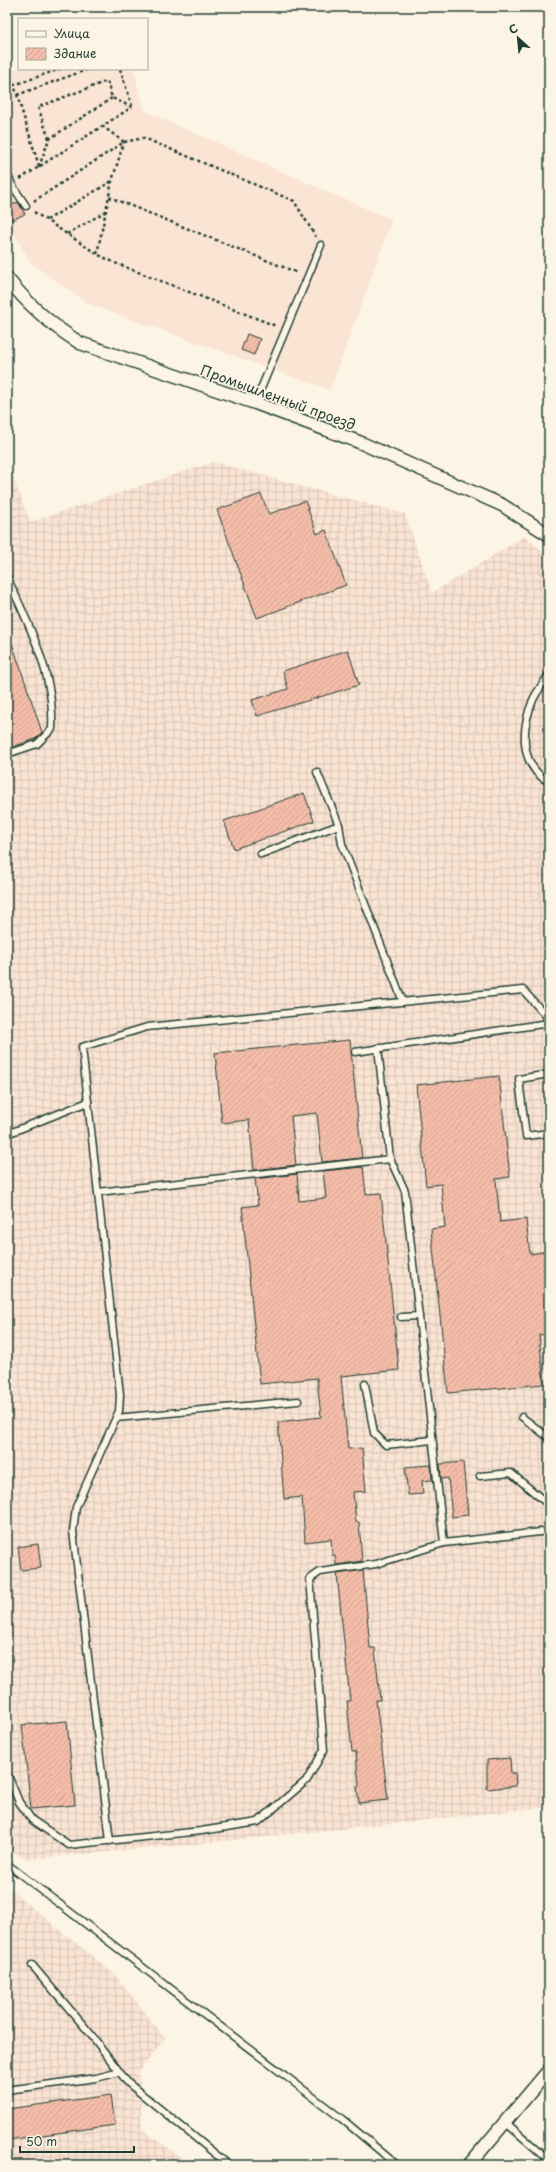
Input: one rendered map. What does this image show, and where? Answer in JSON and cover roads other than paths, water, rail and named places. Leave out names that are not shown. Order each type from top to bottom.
[{"type":"street","name":"Промышленный проезд","points":[[7,278],[34,310],[56,328],[80,343],[255,403],[359,442],[494,502],[549,535]]},
{"type":"street","points":[[469,2165],[549,2070]]},
{"type":"lane","points":[[7,173],[9,186],[26,206]]},
{"type":"lane","points":[[255,403],[321,246]]},
{"type":"lane","points":[[7,577],[35,636],[53,706],[52,729],[37,744],[7,754]]},
{"type":"lane","points":[[549,674],[533,701],[525,733],[525,752],[531,768],[549,782]]},
{"type":"lane","points":[[317,772],[339,825],[342,844],[403,1002]]},
{"type":"lane","points":[[261,854],[339,825]]},
{"type":"lane","points":[[110,1841],[74,1531],[76,1507],[119,1411],[120,1395],[82,1047],[147,1028],[523,990],[549,1019]]},
{"type":"lane","points":[[355,1052],[549,1023]]},
{"type":"lane","points":[[378,1048],[390,1159],[405,1191],[444,1543]]},
{"type":"lane","points":[[549,1074],[519,1079],[526,1136],[549,1133]]},
{"type":"lane","points":[[7,1134],[88,1102]]},
{"type":"lane","points":[[98,1192],[390,1159]]},
{"type":"lane","points":[[401,1317],[418,1316]]},
{"type":"lane","points":[[365,1384],[374,1433],[386,1445],[432,1440]]},
{"type":"lane","points":[[116,1418],[298,1401]]},
{"type":"lane","points":[[522,1417],[549,1438]]},
{"type":"lane","points":[[480,1476],[511,1473],[549,1505]]},
{"type":"lane","points":[[7,1773],[19,1802],[32,1820],[69,1845],[201,1831],[258,1822],[284,1802],[307,1780],[324,1750],[310,1580],[320,1572],[376,1564],[444,1543],[549,1531]]},
{"type":"lane","points":[[7,1864],[336,2114],[397,2165]]},
{"type":"lane","points":[[32,1965],[128,2083],[229,2165]]},
{"type":"lane","points":[[7,2090],[96,2078],[120,2072]]},
{"type":"lane","points":[[505,2122],[549,2160]]}]
